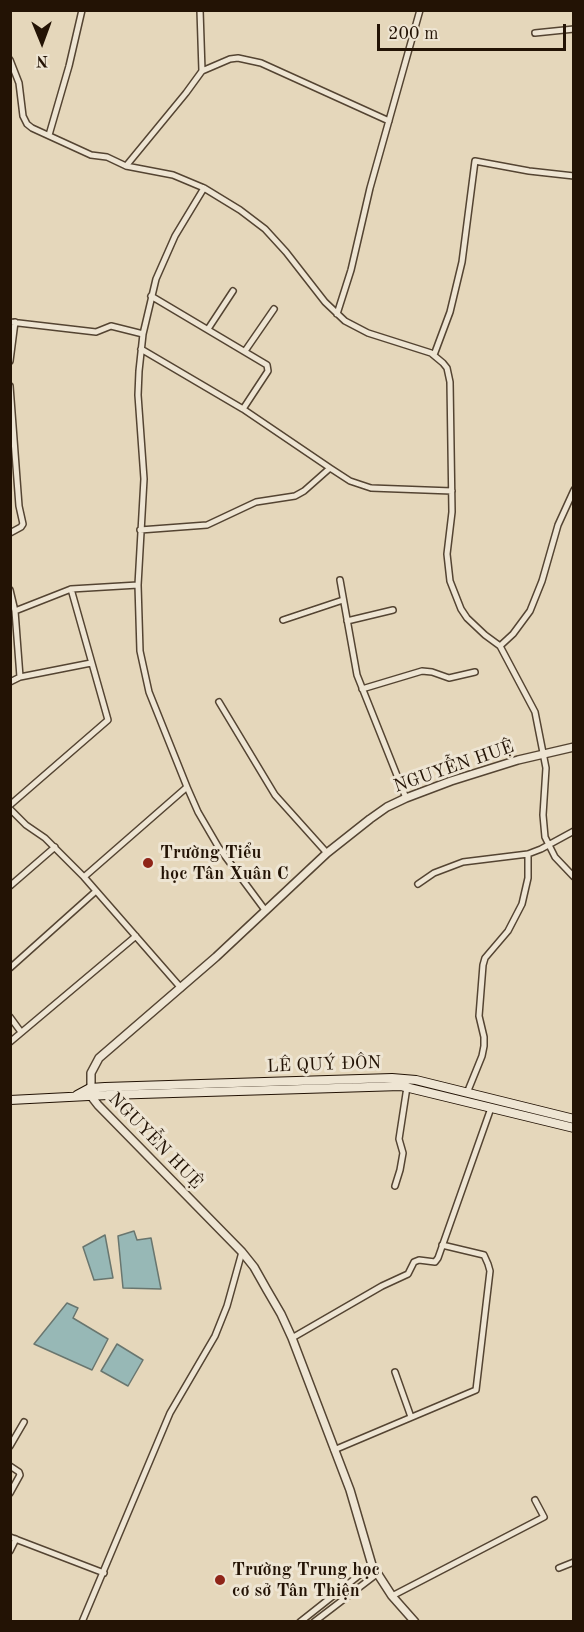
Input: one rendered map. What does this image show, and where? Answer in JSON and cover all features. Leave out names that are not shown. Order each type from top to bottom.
[{"type":"main road","name":"LÊ QUÝ ĐÔN","points":[[10,1100],[73,1098],[91,1092],[403,1078],[573,1119]]},
{"type":"main road","name":"LÊ QUÝ ĐÔN","points":[[303,1084],[407,1087],[573,1128]]},
{"type":"street","points":[[49,135],[82,10]]},
{"type":"street","points":[[201,10],[202,71]]},
{"type":"street","points":[[337,314],[351,270],[364,211],[420,10]]},
{"type":"street","points":[[535,33],[573,29]]},
{"type":"street","points":[[126,166],[202,71],[230,59],[250,60],[389,121]]},
{"type":"street","points":[[10,60],[19,83],[24,120],[32,128],[91,155],[107,157],[126,166],[174,175],[204,188],[240,210],[265,229],[325,302],[345,321],[368,333],[434,355],[447,368],[450,382],[452,491],[447,554],[450,581],[467,618],[500,646],[535,712],[544,753],[546,781],[543,826],[548,845],[566,871],[573,877]]},
{"type":"street","points":[[434,355],[450,312],[462,262],[475,161],[573,176]]},
{"type":"street","points":[[204,188],[175,236],[156,279],[143,334],[138,395],[144,479],[138,585],[140,651],[149,692],[198,812],[219,848],[265,910]]},
{"type":"street","points":[[208,329],[233,291]]},
{"type":"street","points":[[151,296],[265,363],[269,369],[243,409]]},
{"type":"street","points":[[244,351],[274,309]]},
{"type":"street","points":[[10,361],[13,322],[96,332],[111,326],[143,334]]},
{"type":"street","points":[[141,349],[243,409],[360,486],[452,491]]},
{"type":"street","points":[[10,386],[17,490],[23,524],[10,533]]},
{"type":"street","points":[[140,530],[207,525],[256,502],[295,496],[330,468]]},
{"type":"street","points":[[500,646],[513,634],[530,611],[542,581],[558,525],[573,490]]},
{"type":"street","points":[[340,580],[354,663],[362,689],[406,798]]},
{"type":"street","points":[[15,611],[71,589],[138,585]]},
{"type":"street","points":[[71,589],[108,720],[10,807],[26,825],[45,838],[84,877],[181,988]]},
{"type":"street","points":[[10,590],[15,611],[20,677]]},
{"type":"street","points":[[283,620],[343,600]]},
{"type":"street","points":[[347,621],[393,610]]},
{"type":"street","points":[[10,682],[20,677],[91,663]]},
{"type":"street","points":[[362,689],[422,671],[449,678],[475,672]]},
{"type":"street","points":[[219,702],[275,795],[327,853]]},
{"type":"street","name":"NGUYỄN HUỆ","points":[[416,1622],[392,1596],[372,1564],[350,1490],[282,1314],[242,1252],[91,1092],[92,1067],[99,1058],[216,957],[327,853],[387,807],[479,771],[573,747]]},
{"type":"street","points":[[84,877],[187,788]]},
{"type":"street","points":[[418,884],[434,873],[463,862],[528,854],[573,831]]},
{"type":"street","points":[[10,886],[55,848]]},
{"type":"street","points":[[467,1093],[484,1046],[479,1016],[483,964],[508,931],[522,904],[528,878],[528,854]]},
{"type":"street","points":[[10,968],[96,891]]},
{"type":"street","points":[[10,1042],[136,936]]},
{"type":"street","points":[[10,1017],[21,1032]]},
{"type":"street","points":[[395,1186],[403,1153],[399,1139],[407,1087]]},
{"type":"street","points":[[292,1338],[382,1286],[408,1274],[414,1262],[419,1260],[435,1262],[491,1108]]},
{"type":"street","points":[[334,1450],[476,1390],[490,1271],[484,1254],[442,1245]]},
{"type":"street","points":[[82,1622],[170,1413],[215,1336],[227,1306],[242,1252]]},
{"type":"street","points":[[395,1372],[411,1417]]},
{"type":"street","points":[[10,1446],[24,1422]]},
{"type":"street","points":[[10,1466],[20,1475],[10,1493]]},
{"type":"street","points":[[392,1596],[544,1517],[535,1500]]},
{"type":"street","points":[[10,1551],[13,1538],[104,1573]]},
{"type":"street","points":[[559,1568],[573,1562]]},
{"type":"street","points":[[300,1622],[372,1564]]},
{"type":"street","points":[[314,1622],[378,1573]]},
{"type":"water","points":[[134,1231],[137,1240],[151,1238],[161,1289],[123,1288],[118,1236]]},
{"type":"water","points":[[105,1235],[113,1278],[94,1280],[83,1247]]},
{"type":"water","points":[[67,1303],[78,1308],[73,1318],[108,1339],[92,1370],[34,1344]]},
{"type":"water","points":[[117,1344],[143,1360],[128,1386],[101,1371]]},
{"type":"place","name":"Trường Tiểu học Tân Xuân C","points":[[148,863]]},
{"type":"place","name":"Trường Trung học cơ sở Tân Thiện","points":[[220,1580]]}]
